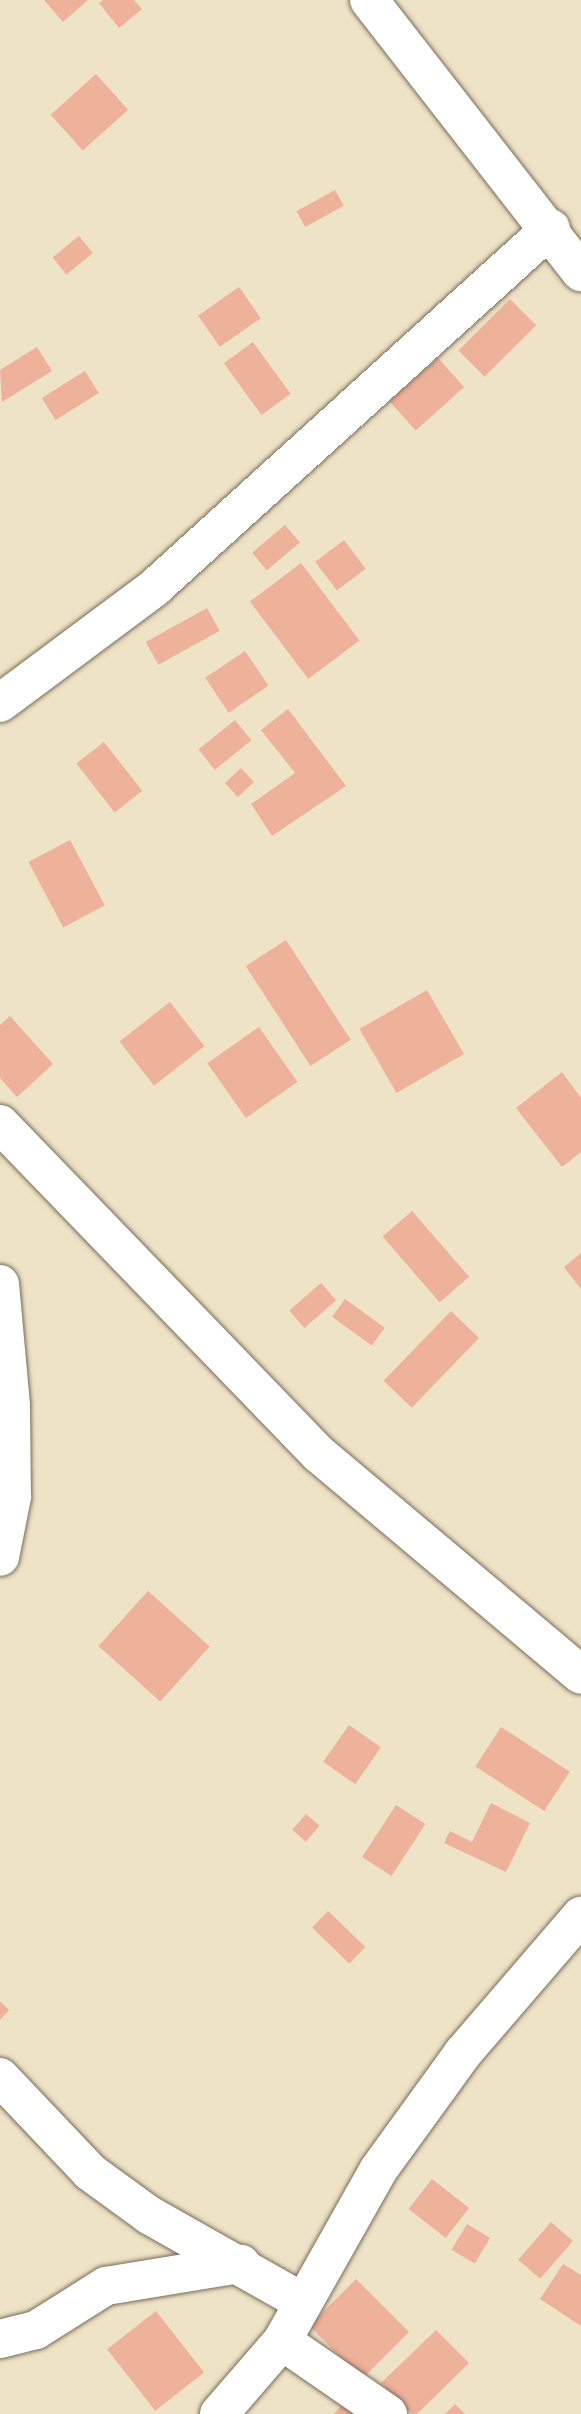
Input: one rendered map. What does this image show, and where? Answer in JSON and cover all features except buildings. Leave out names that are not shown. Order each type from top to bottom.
[{"type":"street","points":[[369,0],[551,228],[581,272]]},
{"type":"street","points":[[0,703],[153,589],[551,228]]},
{"type":"street","points":[[0,1124],[320,1455],[581,1675]]},
{"type":"street","points":[[0,1284],[11,1406],[12,1497],[0,1557]]},
{"type":"street","points":[[219,2414],[282,2341],[379,2169],[463,2053],[581,1916]]},
{"type":"street","points":[[0,2077],[90,2172],[149,2215],[241,2264],[303,2302]]},
{"type":"street","points":[[0,2339],[36,2330],[106,2286],[241,2264]]},
{"type":"street","points":[[282,2341],[388,2414]]}]
